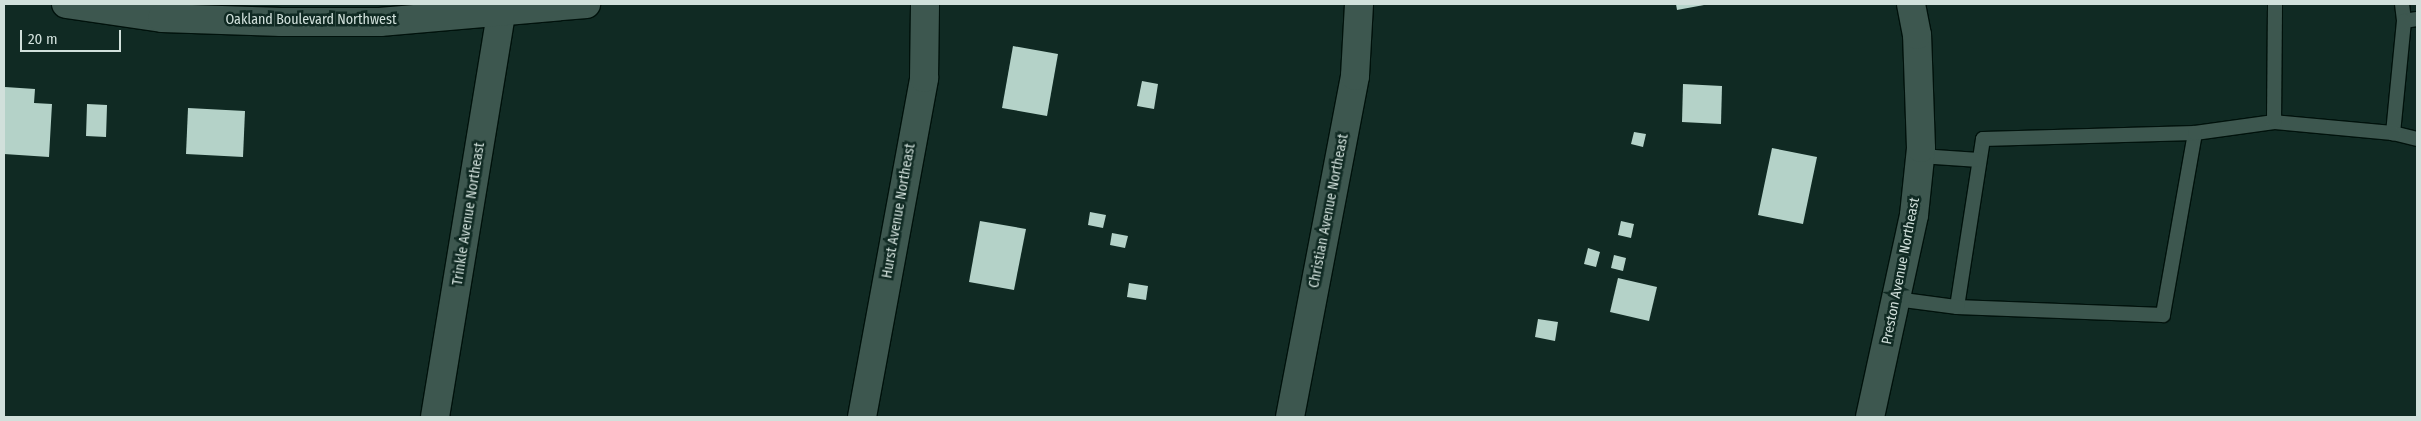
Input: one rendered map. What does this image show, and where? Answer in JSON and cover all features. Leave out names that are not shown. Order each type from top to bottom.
[{"type":"street","name":"Oakland Boulevard Northwest","points":[[66,4],[162,18],[281,22],[380,22],[503,7],[586,4]]},
{"type":"street","name":"Hurst Avenue Northeast","points":[[862,417],[924,78],[925,4]]},
{"type":"street","name":"Christian Avenue Northeast","points":[[1290,417],[1355,76],[1359,4]]},
{"type":"street","name":"Preston Avenue Northeast","points":[[1870,417],[1914,215],[1920,156],[1917,35],[1911,4]]},
{"type":"street","name":"Trinkle Avenue Northeast","points":[[435,417],[503,7]]},
{"type":"lane","points":[[2274,122],[2275,4]]},
{"type":"lane","points":[[2393,133],[2411,20],[2402,4]]},
{"type":"lane","points":[[1957,307],[1983,139],[2195,133],[2274,122],[2393,133],[2417,139]]},
{"type":"lane","points":[[1896,299],[1957,307],[2163,315],[2195,133]]},
{"type":"lane","points":[[1920,156],[1980,160]]},
{"type":"building","points":[[1676,4],[1703,4],[1704,5],[1677,10]]},
{"type":"building","points":[[1013,46],[1058,54],[1047,116],[1002,108]]},
{"type":"building","points":[[1142,81],[1158,84],[1154,109],[1137,106]]},
{"type":"building","points":[[1683,84],[1722,86],[1721,124],[1682,122]]},
{"type":"building","points":[[5,87],[35,89],[34,103],[52,104],[49,157],[4,154]]},
{"type":"building","points":[[87,104],[107,105],[106,137],[86,136]]},
{"type":"building","points":[[188,108],[245,111],[243,157],[186,154]]},
{"type":"building","points":[[1634,132],[1646,134],[1643,147],[1631,144]]},
{"type":"building","points":[[1772,148],[1817,157],[1803,224],[1758,215]]},
{"type":"building","points":[[1090,212],[1106,215],[1103,228],[1088,225]]},
{"type":"building","points":[[980,221],[1026,229],[1014,290],[969,282]]},
{"type":"building","points":[[1621,221],[1634,224],[1631,238],[1618,235]]},
{"type":"building","points":[[1112,233],[1128,236],[1125,248],[1110,245]]},
{"type":"building","points":[[1588,248],[1600,252],[1596,267],[1584,264]]},
{"type":"building","points":[[1614,255],[1626,258],[1623,271],[1611,268]]},
{"type":"building","points":[[1618,278],[1657,287],[1649,321],[1610,312]]},
{"type":"building","points":[[1129,283],[1148,286],[1146,300],[1127,297]]},
{"type":"building","points":[[1538,319],[1558,322],[1555,341],[1535,337]]}]
